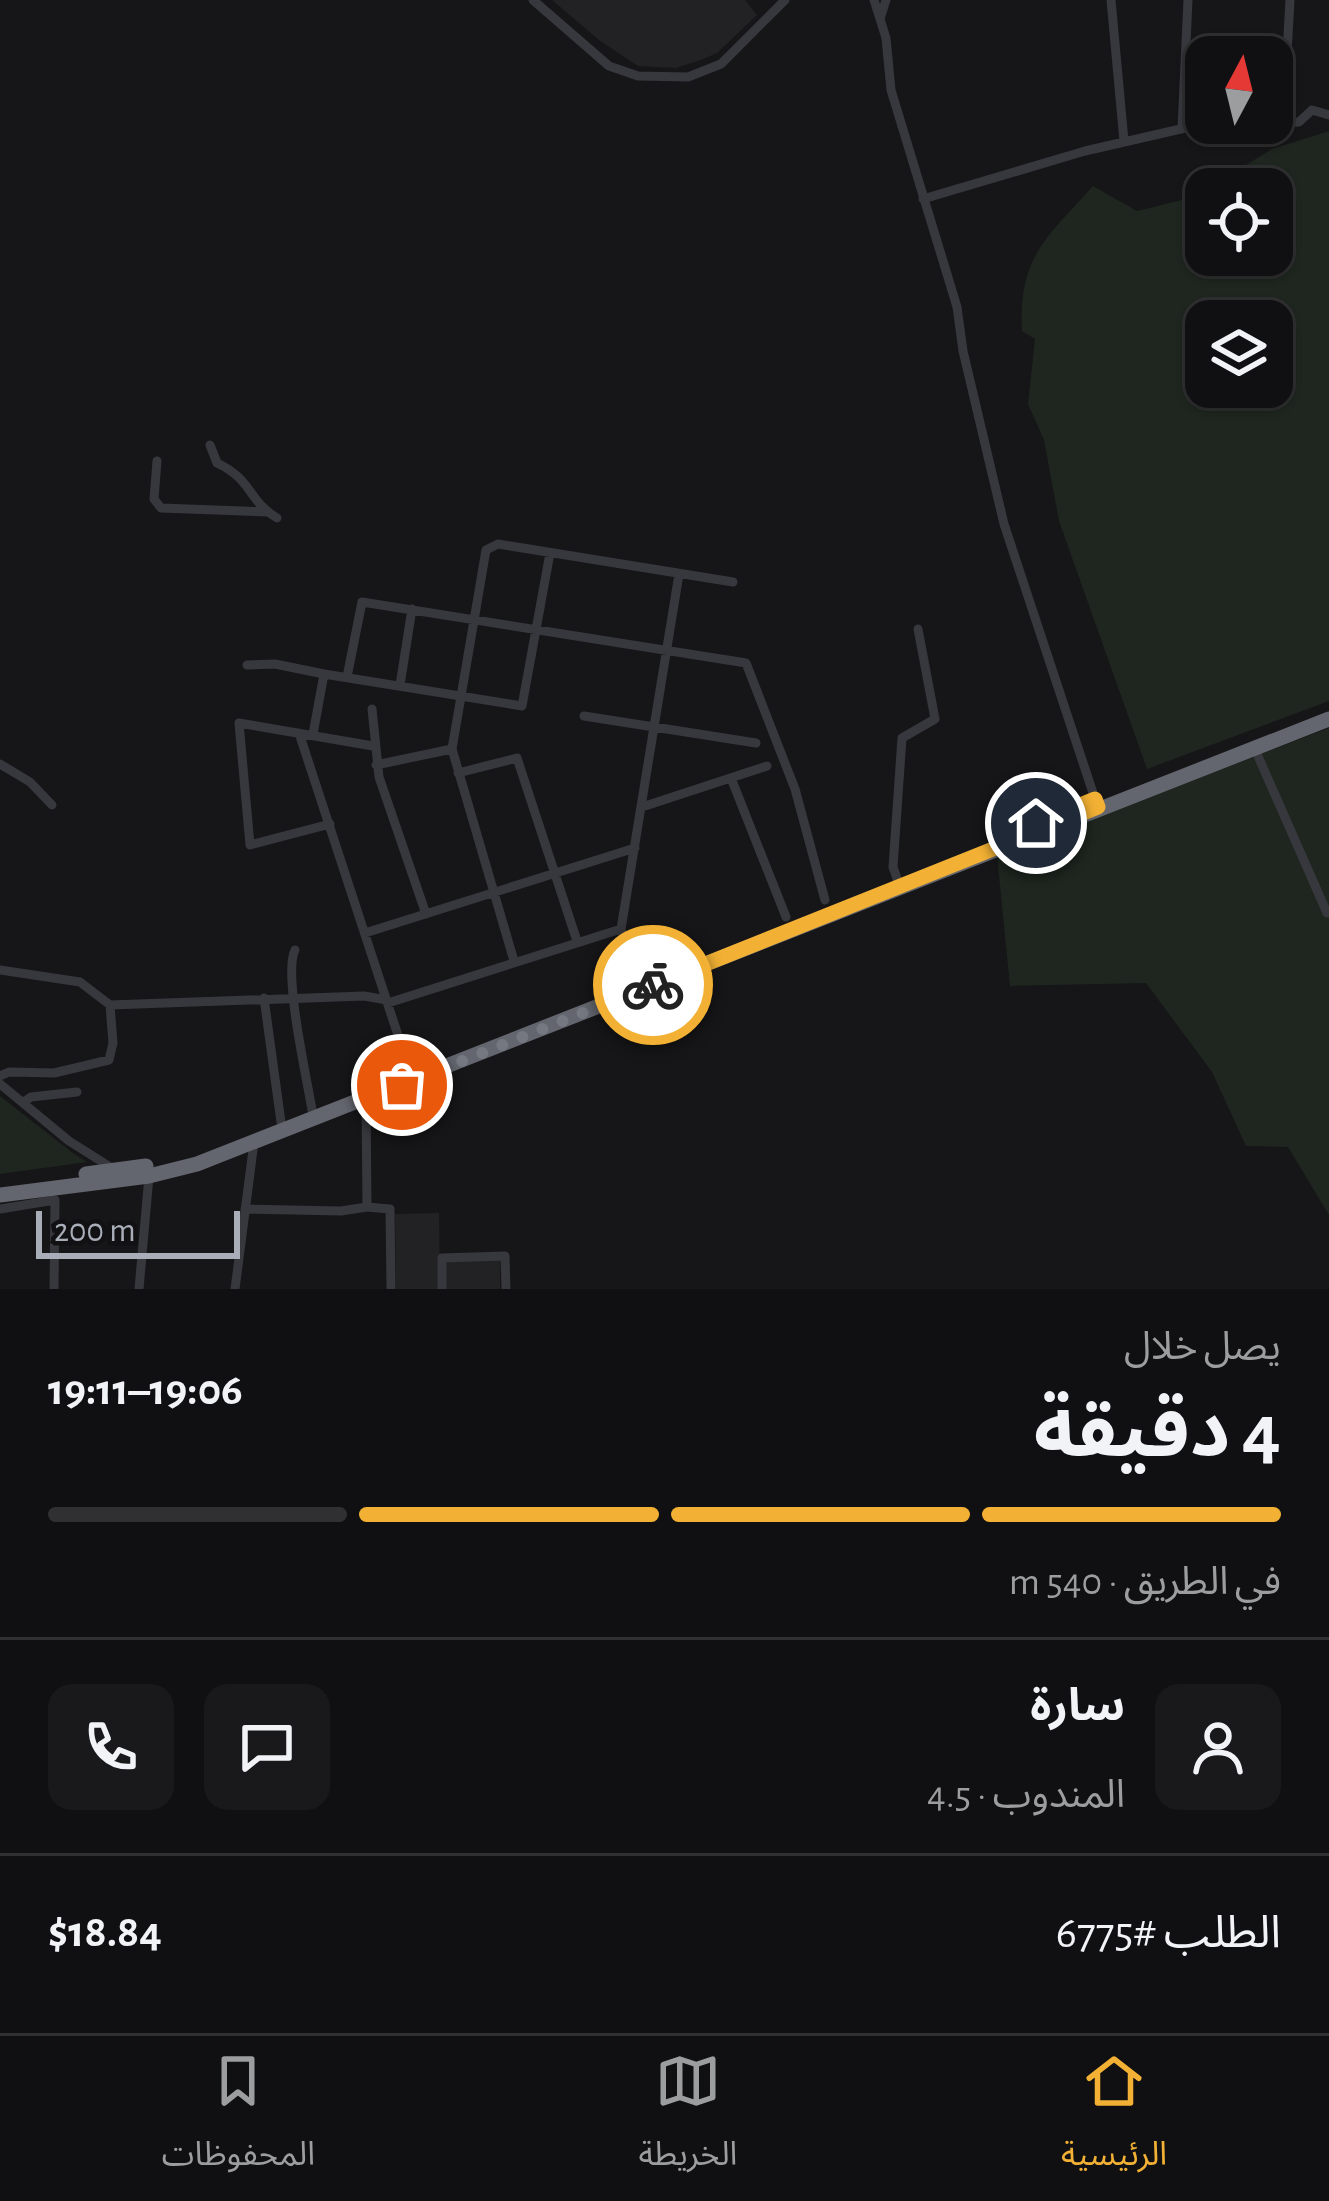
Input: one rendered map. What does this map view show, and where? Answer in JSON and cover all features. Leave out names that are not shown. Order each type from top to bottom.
[{"type":"highway","points":[[0,1196],[149,1176],[196,1164],[1329,709]]},
{"type":"highway","points":[[1096,803],[1329,719]]},
{"type":"highway","points":[[0,1185],[176,1160],[640,986]]},
{"type":"street","points":[[533,0],[609,66],[638,76],[688,76],[722,64],[785,0]]},
{"type":"street","points":[[874,0],[891,90],[957,307],[963,352],[1004,524],[1096,803]]},
{"type":"street","points":[[880,19],[886,0]]},
{"type":"street","points":[[1111,0],[1124,141]]},
{"type":"street","points":[[1182,129],[1188,0]]},
{"type":"street","points":[[1288,36],[1290,0]]},
{"type":"street","points":[[1293,123],[1312,110],[1329,115]]},
{"type":"street","points":[[923,199],[1124,141],[1185,129]]},
{"type":"street","points":[[157,461],[154,499],[161,508],[273,515],[238,472],[217,463],[210,445]]},
{"type":"street","points":[[514,961],[452,749],[486,550],[490,545],[733,582]]},
{"type":"street","points":[[247,665],[275,664],[522,706],[550,553]]},
{"type":"street","points":[[640,986],[621,929],[679,574]]},
{"type":"street","points":[[347,676],[362,602],[738,660],[752,670],[795,789],[825,900]]},
{"type":"street","points":[[400,685],[412,609]]},
{"type":"street","points":[[897,883],[894,854],[902,738],[934,718],[917,629]]},
{"type":"street","points":[[313,734],[324,674]]},
{"type":"street","points":[[372,709],[376,765],[426,914]]},
{"type":"street","points":[[584,716],[756,743]]},
{"type":"street","points":[[330,824],[250,844],[239,723],[373,746]]},
{"type":"street","points":[[298,733],[410,1072]]},
{"type":"street","points":[[1254,747],[1327,913]]},
{"type":"street","points":[[376,765],[452,749]]},
{"type":"street","points":[[458,772],[517,758],[577,941]]},
{"type":"street","points":[[0,764],[30,782],[52,805]]},
{"type":"street","points":[[642,807],[767,766]]},
{"type":"street","points":[[731,778],[786,917]]},
{"type":"street","points":[[365,933],[635,848]]},
{"type":"street","points":[[0,970],[80,982],[110,1005],[364,996],[387,1002],[621,929]]},
{"type":"street","points":[[295,950],[291,957],[294,998],[312,1110]]},
{"type":"street","points":[[264,998],[281,1122]]},
{"type":"street","points":[[110,1005],[113,1043],[109,1060],[54,1073],[9,1072],[0,1080],[69,1141],[115,1170]]},
{"type":"street","points":[[25,1101],[77,1092]]},
{"type":"street","points":[[366,1099],[367,1207]]},
{"type":"street","points":[[235,1289],[254,1142]]},
{"type":"street","points":[[140,1289],[149,1176]]},
{"type":"street","points":[[0,1209],[55,1200],[54,1289]]},
{"type":"street","points":[[245,1209],[390,1209],[391,1289]]},
{"type":"street","points":[[442,1289],[442,1258],[506,1256],[506,1289]]},
{"type":"shaded area","points":[[552,0],[745,0],[757,15],[717,53],[701,60],[676,68],[638,66]]},
{"type":"shaded area","points":[[1329,131],[1329,701],[1147,769],[1059,521],[1044,440],[1028,404],[1035,339],[1022,331],[1025,284],[1049,235],[1093,186],[1137,211],[1185,199],[1185,276],[1293,276],[1293,168],[1241,168],[1272,149]]},
{"type":"shaded area","points":[[1329,728],[1329,1215],[1288,1147],[1246,1146],[1212,1072],[1146,983],[1010,986],[997,855]]},
{"type":"shaded area","points":[[0,1096],[74,1154],[87,1162],[0,1174]]},
{"type":"shaded area","points":[[439,1213],[440,1289],[396,1289],[395,1214]]},
{"type":"shaded area","points":[[500,1260],[500,1289],[444,1289],[446,1261]]},
{"type":"way so far","points":[[402,1085],[653,985]]},
{"type":"route","points":[[653,985],[1098,807],[1095,799],[1036,823]]}]
